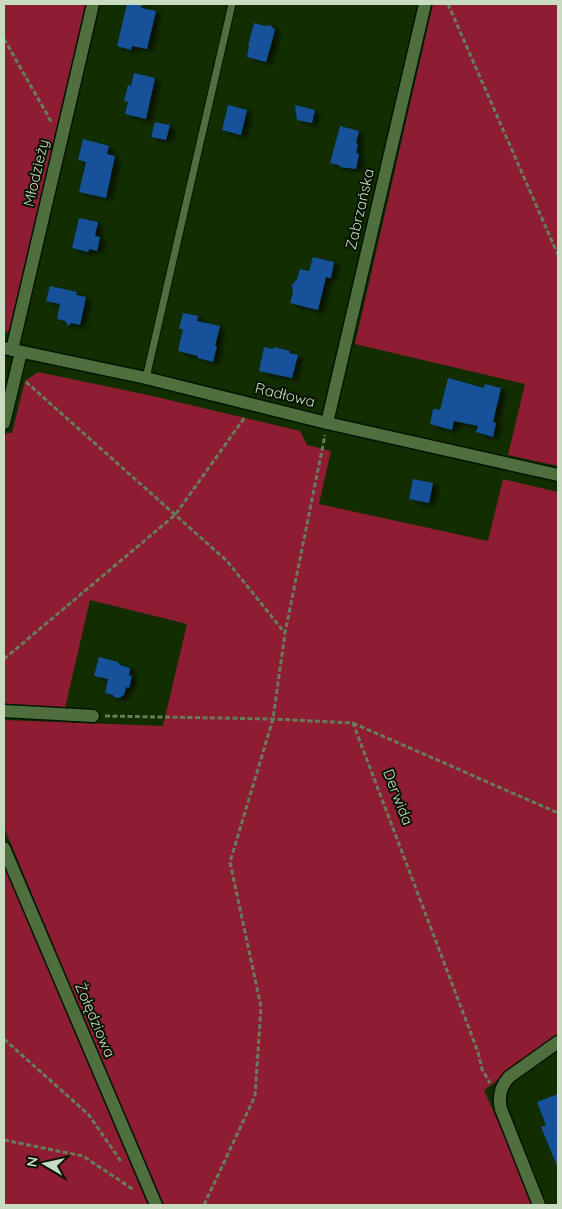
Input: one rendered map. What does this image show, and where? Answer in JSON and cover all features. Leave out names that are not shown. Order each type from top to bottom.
[{"type":"street","name":"Młodzieży","points":[[4,423],[15,378],[12,350],[92,4]]},
{"type":"street","name":"Zabrzańska","points":[[327,422],[425,4]]},
{"type":"street","name":"Radłowa","points":[[12,350],[146,378],[327,422],[558,474]]},
{"type":"street","points":[[4,711],[93,716]]},
{"type":"street","name":"Żołędziowa","points":[[4,848],[155,1203]]},
{"type":"street","points":[[539,1205],[501,1109],[499,1102],[500,1092],[503,1083],[509,1077],[558,1042]]},
{"type":"lane","points":[[146,378],[232,4]]},
{"type":"path","points":[[448,4],[558,255]]},
{"type":"path","points":[[4,39],[61,139]]},
{"type":"path","points":[[15,378],[24,380],[228,561],[286,633]]},
{"type":"path","points":[[4,659],[175,515],[254,404]]},
{"type":"path","points":[[204,1205],[254,1096],[261,1008],[230,862],[273,719],[286,633],[327,422]]},
{"type":"path","points":[[93,716],[273,719],[353,723],[558,813]]},
{"type":"path","name":"Derwida","points":[[353,723],[478,1052],[482,1069],[488,1082],[500,1092]]},
{"type":"path","points":[[4,1040],[89,1115],[123,1164]]},
{"type":"path","points":[[4,1140],[83,1156],[155,1203]]},
{"type":"shaded area","points":[[4,4],[87,4],[11,329],[4,334]]},
{"type":"shaded area","points":[[433,4],[558,4],[558,466],[508,455],[525,384],[355,344]]},
{"type":"shaded area","points":[[38,372],[148,395],[300,431],[307,445],[331,451],[319,504],[488,541],[503,479],[558,492],[558,1037],[484,1090],[535,1205],[161,1205],[4,827],[4,720],[163,726],[187,624],[90,600],[65,708],[4,704],[4,444],[6,433],[12,433],[25,381]]},
{"type":"shaded area","points":[[4,861],[149,1205],[4,1205]]},
{"type":"building","points":[[127,4],[142,4],[141,8],[156,11],[147,49],[132,46],[131,50],[117,46]]},
{"type":"building","points":[[254,23],[270,25],[275,30],[266,62],[247,57]]},
{"type":"building","points":[[134,73],[155,78],[146,119],[125,114],[128,102],[124,101],[128,85],[131,86]]},
{"type":"building","points":[[228,105],[247,110],[241,135],[222,130]]},
{"type":"building","points":[[295,105],[315,110],[312,123],[297,120]]},
{"type":"building","points":[[155,122],[170,125],[166,140],[151,137]]},
{"type":"building","points":[[340,126],[359,131],[356,143],[358,144],[356,153],[359,154],[356,169],[340,167],[330,163]]},
{"type":"building","points":[[83,139],[109,146],[107,154],[115,156],[106,198],[79,192],[86,162],[78,160]]},
{"type":"building","points":[[79,218],[98,222],[95,236],[100,237],[97,251],[89,249],[88,252],[72,248]]},
{"type":"building","points":[[313,257],[334,262],[331,278],[326,277],[318,310],[290,303],[293,292],[292,285],[297,279],[300,269],[309,271]]},
{"type":"building","points":[[50,286],[77,292],[76,295],[86,297],[80,325],[71,323],[68,326],[65,321],[57,319],[60,304],[46,301]]},
{"type":"building","points":[[183,313],[198,316],[197,321],[220,326],[213,362],[178,351],[183,329],[179,329]]},
{"type":"building","points":[[264,347],[273,349],[274,347],[298,355],[292,378],[259,371]]},
{"type":"building","points":[[448,378],[484,388],[485,384],[501,388],[493,422],[496,423],[493,437],[476,432],[478,426],[454,421],[452,430],[430,424],[433,409],[440,410]]},
{"type":"building","points":[[413,479],[433,483],[429,503],[409,499]]},
{"type":"building","points":[[99,657],[118,662],[120,665],[130,668],[129,675],[132,676],[129,688],[126,687],[124,695],[119,698],[105,693],[108,679],[94,676]]},
{"type":"building","points":[[558,1094],[558,1168],[541,1127],[546,1125],[537,1102]]}]
